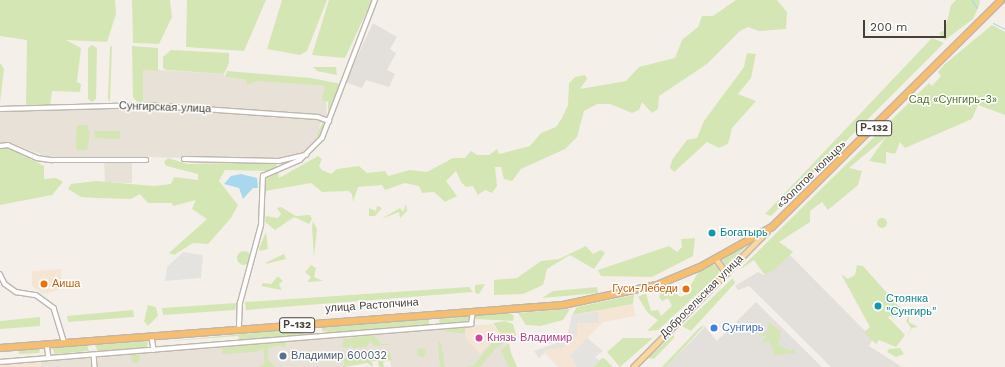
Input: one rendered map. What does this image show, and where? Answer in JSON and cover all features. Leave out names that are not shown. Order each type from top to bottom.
[{"type":"highway","name":"«Золотое кольцо»","points":[[809,187],[996,0]]},
{"type":"highway","name":"«Золотое кольцо»","points":[[772,226],[1001,0]]},
{"type":"highway","name":"улица Растопчина","points":[[743,243],[809,187]]},
{"type":"highway","name":"улица Растопчина","points":[[0,348],[473,312],[612,297],[671,280],[715,258],[772,226]]},
{"type":"highway","name":"улица Растопчина","points":[[0,345],[583,300],[656,282],[715,258]]},
{"type":"main road","name":"Добросельская улица","points":[[633,367],[772,226]]},
{"type":"main road","points":[[743,243],[748,250]]},
{"type":"main road","points":[[715,258],[726,273]]},
{"type":"street","points":[[239,326],[240,302],[261,225],[264,176],[306,155],[322,138],[375,0]]},
{"type":"street","name":"Сунгирская улица","points":[[0,109],[146,105],[318,117],[329,121]]},
{"type":"street","points":[[0,146],[8,145],[37,158],[52,160],[146,160]]},
{"type":"street","points":[[184,159],[279,161],[306,155]]},
{"type":"street","points":[[0,274],[5,284],[16,292],[36,295],[54,308],[64,340]]},
{"type":"street","points":[[0,362],[471,324],[473,312]]},
{"type":"street","points":[[152,337],[154,350]]},
{"type":"street","points":[[47,344],[49,358]]},
{"type":"street","points":[[94,355],[95,367]]},
{"type":"shaded area","points":[[373,23],[397,37],[390,49],[396,53],[387,70],[395,74],[389,87],[366,80],[362,88],[345,82]]},
{"type":"shaded area","points":[[143,69],[224,74],[225,77],[246,80],[325,86],[327,116],[320,124],[318,139],[305,153],[278,160],[145,157],[132,160],[132,183],[105,182],[104,160],[53,159],[8,142],[0,143],[0,111],[142,106]]},
{"type":"shaded area","points":[[183,252],[203,255],[201,278],[165,281],[167,267]]},
{"type":"shaded area","points":[[790,255],[873,339],[869,346],[902,367],[831,367],[749,286],[738,290],[735,286],[758,272],[764,275]]},
{"type":"shaded area","points":[[61,269],[62,289],[43,294],[32,286],[32,271]]},
{"type":"shaded area","points":[[756,302],[822,367],[666,367],[705,327],[717,341]]},
{"type":"shaded area","points":[[633,304],[636,316],[603,322],[570,356],[577,367],[558,367],[545,353],[539,358],[534,351],[560,342],[568,333],[572,315]]},
{"type":"shaded area","points":[[598,312],[599,323],[577,323],[577,333],[562,348],[547,349],[539,358],[534,351],[560,342],[568,333],[572,315]]},
{"type":"shaded area","points":[[492,324],[500,333],[480,354],[466,339],[465,326]]},
{"type":"shaded area","points":[[465,326],[466,339],[482,351],[500,333],[508,345],[513,367],[391,367],[390,358],[346,361],[346,367],[98,367],[97,356]]},
{"type":"shaded area","points":[[587,338],[603,351],[595,357],[600,361],[593,367],[577,367],[570,356]]},
{"type":"shaded area","points":[[91,353],[92,367],[41,367],[40,356]]},
{"type":"shaded area","points":[[40,356],[41,367],[0,367],[0,359]]},
{"type":"green space","points":[[0,0],[115,0],[116,14],[107,42],[66,40],[81,48],[77,82],[81,84],[80,92],[52,91],[50,106],[26,107],[27,40],[0,36]]},
{"type":"green space","points":[[132,0],[170,0],[172,17],[159,44],[133,43]]},
{"type":"green space","points":[[187,0],[266,0],[244,51],[186,47]]},
{"type":"green space","points":[[282,0],[327,0],[307,51],[300,55],[267,49]]},
{"type":"green space","points":[[329,0],[372,0],[345,58],[312,55]]},
{"type":"green space","points":[[736,0],[777,0],[787,12],[786,29],[759,31],[748,27],[740,31],[707,64],[659,96],[658,109],[652,113],[642,102],[639,110],[632,113],[610,104],[597,104],[584,111],[577,137],[565,149],[521,169],[512,181],[504,179],[501,167],[495,167],[497,186],[492,193],[485,190],[478,195],[473,186],[466,187],[461,182],[456,171],[446,181],[457,196],[445,202],[434,192],[422,193],[419,186],[405,183],[385,190],[382,185],[358,187],[353,202],[352,194],[348,191],[322,192],[311,183],[265,191],[265,171],[225,170],[219,181],[238,205],[231,218],[208,244],[193,243],[174,255],[169,253],[207,219],[192,209],[196,200],[173,206],[172,203],[148,203],[140,194],[131,199],[95,198],[81,197],[68,189],[71,184],[96,181],[154,186],[171,184],[174,177],[198,180],[198,174],[166,166],[164,162],[168,158],[188,164],[276,162],[279,178],[318,156],[322,159],[319,166],[322,170],[331,174],[337,169],[359,166],[367,173],[385,171],[388,176],[410,170],[427,172],[453,158],[465,158],[471,151],[477,155],[489,155],[497,149],[499,154],[530,146],[541,133],[556,127],[562,118],[568,105],[569,83],[575,77],[585,75],[587,79],[580,89],[626,81],[639,67],[675,58],[682,40],[698,27],[702,16],[713,16]]},
{"type":"green space","points":[[956,0],[980,0],[973,19],[945,40],[939,33],[945,30],[951,5]]},
{"type":"green space","name":"Сад «Сунгирь-3»","points":[[992,25],[1005,32],[1005,115],[978,105],[972,119],[905,148],[900,142],[895,154],[886,152],[886,164],[869,161],[886,137],[849,168],[862,171],[858,185],[828,210],[822,202],[810,211],[810,222],[779,242],[793,252],[773,271],[764,274],[754,260],[739,270],[929,83],[932,86],[941,76],[938,72],[945,64]]},
{"type":"green space","points":[[932,38],[944,43],[771,216],[765,214]]},
{"type":"green space","points":[[92,45],[97,48],[96,99],[92,102],[88,99],[88,48]]},
{"type":"green space","points":[[110,46],[112,47],[110,102],[108,99]]},
{"type":"green space","points":[[132,46],[158,48],[158,71],[143,70],[143,102],[137,102],[133,97]]},
{"type":"green space","points":[[171,50],[229,53],[229,63],[224,74],[167,70],[163,68],[163,57]]},
{"type":"green space","points":[[747,53],[756,54],[751,78],[738,94],[756,101],[732,128],[728,144],[719,148],[707,142],[674,172],[670,168],[672,160],[687,140],[697,138],[704,121],[744,67]]},
{"type":"green space","points":[[0,63],[4,69],[0,103]]},
{"type":"green space","points":[[313,67],[336,67],[337,75],[317,71]]},
{"type":"green space","points":[[227,71],[311,78],[341,84],[328,118],[328,102],[322,100],[325,86],[257,81],[247,85],[246,80],[225,77]]},
{"type":"green space","points":[[323,121],[326,125],[318,139],[317,134]]},
{"type":"green space","points":[[77,125],[87,125],[90,135],[87,150],[77,150]]},
{"type":"green space","points":[[94,131],[120,131],[120,139],[95,138]]},
{"type":"green space","points":[[7,147],[44,166],[44,179],[56,178],[63,182],[52,195],[0,205],[0,148]]},
{"type":"green space","points":[[406,204],[407,211],[400,218],[399,212],[381,219],[400,208],[403,212]]},
{"type":"green space","points":[[377,206],[382,208],[375,216],[369,216],[369,208],[376,211]]},
{"type":"green space","points":[[281,207],[296,216],[310,215],[312,219],[309,224],[294,217],[275,230],[265,222],[266,216],[278,218],[281,214],[277,208]]},
{"type":"green space","points":[[880,218],[884,218],[886,219],[886,227],[880,228],[877,225],[877,221]]},
{"type":"green space","points":[[313,221],[317,229],[314,257],[312,227]]},
{"type":"green space","points":[[266,232],[268,249],[260,251],[259,248]]},
{"type":"green space","points":[[695,238],[693,256],[652,277],[601,276],[598,270],[669,246],[677,252],[682,247],[681,239]]},
{"type":"green space","points":[[586,246],[593,254],[601,250],[605,253],[594,269],[570,255],[547,269],[543,285],[523,294],[494,295],[494,280],[517,278],[541,261],[559,259]]},
{"type":"green space","points":[[747,246],[727,265],[724,264],[722,259]]},
{"type":"green space","points":[[244,251],[249,253],[251,258],[249,263],[244,265],[239,263],[237,258],[239,253]]},
{"type":"green space","points":[[284,254],[286,259],[266,264],[267,262]]},
{"type":"green space","points":[[713,264],[720,269],[718,275],[658,330],[647,331],[658,320],[648,313],[638,297],[646,293],[651,311],[658,310],[661,316],[672,306],[668,298],[662,301],[659,297],[663,287],[673,283],[675,293],[681,297],[685,295],[699,271]]},
{"type":"green space","points":[[311,265],[316,268],[314,277],[323,281],[307,282],[311,277],[305,272]]},
{"type":"green space","points":[[857,265],[863,266],[903,311],[901,317],[887,316],[905,335],[896,347],[879,340],[876,344],[864,332],[870,327],[841,274],[848,279],[855,275]]},
{"type":"green space","points":[[278,276],[283,281],[279,284],[282,290],[261,286],[263,283],[271,284]]},
{"type":"green space","points":[[733,278],[735,283],[691,331],[682,326]]},
{"type":"green space","points":[[485,284],[479,294],[475,293],[475,285]]},
{"type":"green space","points":[[469,287],[473,292],[246,310],[245,302]]},
{"type":"green space","points":[[597,287],[598,293],[542,298],[553,291]]},
{"type":"green space","points":[[634,295],[633,304],[572,315],[577,307]]},
{"type":"green space","points":[[237,303],[235,310],[163,315],[162,308]]},
{"type":"green space","points":[[148,305],[156,307],[158,316],[148,326],[144,321]]},
{"type":"green space","points":[[570,309],[563,320],[540,326],[526,325],[518,313]]},
{"type":"green space","points":[[133,310],[134,317],[68,322],[67,316]]},
{"type":"green space","points":[[509,312],[514,316],[513,321],[474,319],[475,315]]},
{"type":"green space","points":[[467,315],[470,318],[466,322],[440,324],[439,320],[445,316],[451,319]]},
{"type":"green space","points":[[909,315],[909,322],[918,327],[912,328],[907,337],[911,328],[906,321]]},
{"type":"green space","points":[[40,317],[40,326],[0,329],[0,321]]},
{"type":"green space","points":[[429,319],[429,325],[336,333],[322,331],[322,327]]},
{"type":"green space","points":[[505,321],[513,324],[516,335],[495,349],[480,367],[468,367],[474,365],[500,333],[493,323]]},
{"type":"green space","points":[[769,322],[781,332],[778,345],[791,351],[793,348],[796,353],[775,355],[769,341],[760,343],[767,336],[758,335],[767,332]]},
{"type":"green space","points":[[705,325],[666,367],[662,367],[700,327]]},
{"type":"green space","points":[[466,327],[464,333],[446,332],[446,328]]},
{"type":"green space","points":[[304,328],[303,334],[277,338],[240,341],[238,336],[159,342]]},
{"type":"green space","points":[[674,334],[674,338],[654,359],[648,358]]},
{"type":"green space","points":[[374,335],[381,344],[397,344],[374,346],[370,341],[367,347],[353,348],[350,344],[349,348],[342,347],[344,339]]},
{"type":"green space","points":[[623,338],[653,338],[620,367],[607,352]]},
{"type":"green space","points":[[148,341],[147,347],[98,352],[95,345]]},
{"type":"green space","points":[[438,341],[441,343],[445,367],[440,367]]},
{"type":"green space","points":[[287,342],[284,348],[281,345],[268,348],[268,360],[276,367],[259,367],[265,363],[263,348],[256,352],[222,354],[222,347]]},
{"type":"green space","points":[[509,343],[511,353],[517,367],[509,367],[501,351]]},
{"type":"green space","points":[[87,345],[89,351],[55,354],[52,348]]},
{"type":"green space","points":[[421,347],[426,352],[421,357],[416,352]]},
{"type":"green space","points":[[900,348],[904,354],[896,357],[887,352],[889,349]]},
{"type":"green space","points":[[40,349],[39,353],[19,354],[19,350]]},
{"type":"green space","points":[[135,353],[140,358],[135,363],[130,358]]},
{"type":"green space","points":[[390,353],[392,360],[383,362],[384,367],[379,367],[378,361],[372,361],[373,367],[367,363],[344,367],[344,359],[348,357]]},
{"type":"green space","points":[[604,358],[613,367],[593,367],[601,359]]},
{"type":"water","points":[[241,174],[257,178],[258,188],[253,188],[243,199],[239,188],[224,184],[231,176]]},
{"type":"waterway","name":"Сунгирь","points":[[972,0],[977,8]]},
{"type":"waterway","name":"Сунгирь","points":[[993,23],[1005,29]]},
{"type":"place","name":"Богатырь","points":[[712,233]]},
{"type":"place","name":"Аиша","points":[[44,284]]},
{"type":"place","name":"Гуси-Лебеди","points":[[686,289]]},
{"type":"place","name":"Стоянка \"Сунгирь\"","points":[[878,306]]},
{"type":"place","name":"Сунгирь","points":[[714,328]]},
{"type":"place","name":"Князь Владимир","points":[[479,338]]},
{"type":"place","name":"Владимир 600032","points":[[283,356]]}]
